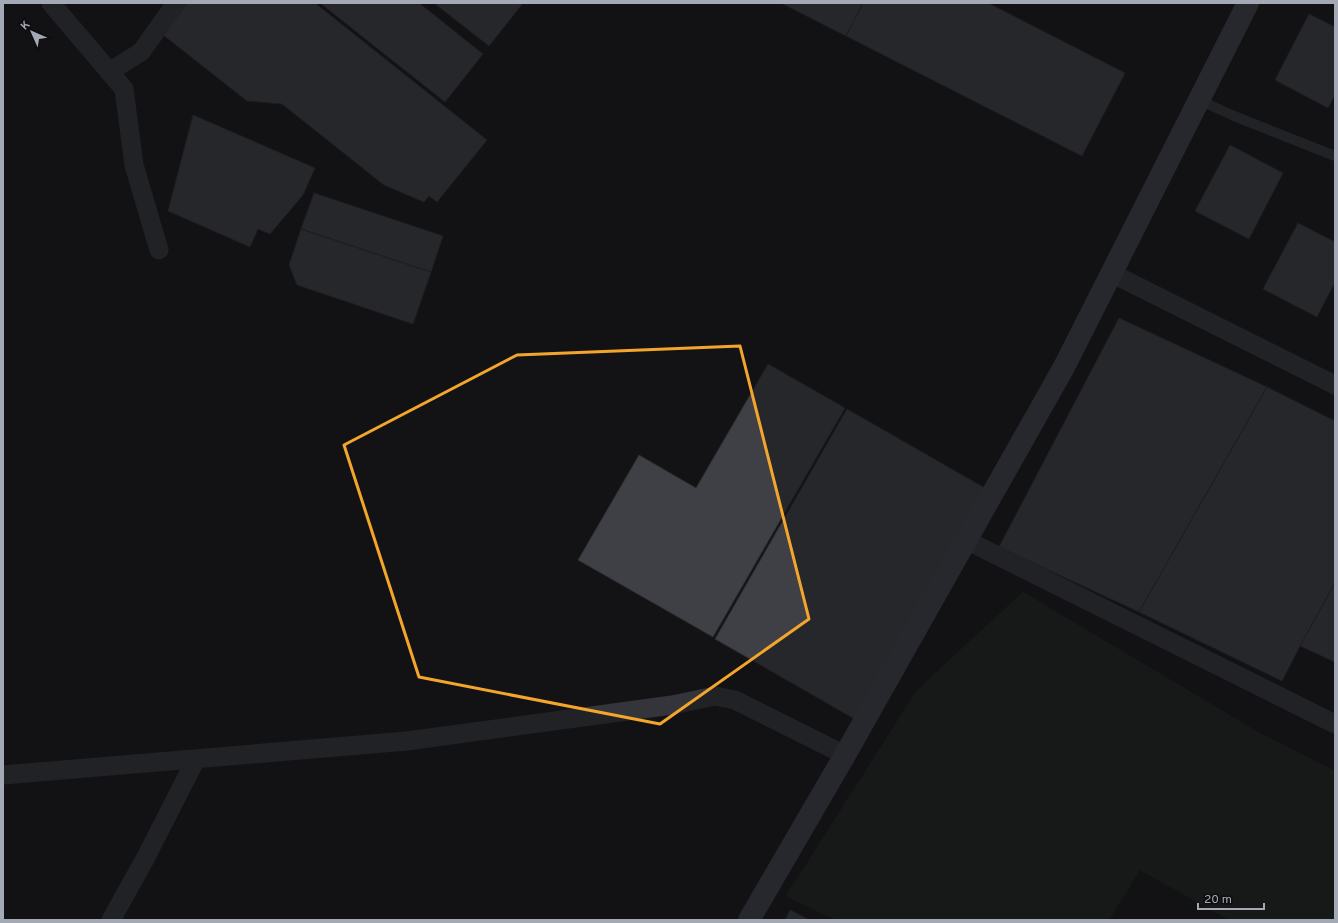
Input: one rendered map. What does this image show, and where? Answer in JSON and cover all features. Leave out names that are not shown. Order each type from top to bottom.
[{"type":"street","points":[[51,3],[124,90],[134,166],[159,250]]},
{"type":"street","points":[[109,72],[141,52],[176,3]]},
{"type":"street","points":[[749,920],[845,755],[1064,367],[1248,3]]},
{"type":"street","points":[[1111,273],[1335,385]]},
{"type":"street","points":[[966,540],[1335,724]]},
{"type":"street","points":[[3,776],[407,741],[672,705],[715,696],[735,700],[845,755]]},
{"type":"street","points":[[111,920],[146,859],[196,759]]},
{"type":"lane","points":[[1199,100],[1234,116],[1335,156]]},
{"type":"highlighted area","points":[[740,346],[809,619],[660,724],[419,677],[344,445],[517,355]]},
{"type":"shaded area","points":[[1023,592],[1260,733],[1335,771],[1335,920],[1229,920],[1140,870],[1109,920],[835,920],[786,896],[917,690]]},
{"type":"building","points":[[187,3],[315,3],[487,140],[437,202],[429,196],[424,202],[384,185],[282,104],[247,101],[162,34]]},
{"type":"building","points":[[320,3],[419,3],[483,54],[445,102]]},
{"type":"building","points":[[434,3],[523,3],[489,46]]},
{"type":"building","points":[[781,3],[863,3],[846,36]]},
{"type":"building","points":[[863,3],[988,3],[1125,73],[1082,156],[846,36]]},
{"type":"building","points":[[1309,14],[1335,27],[1335,95],[1328,108],[1275,80]]},
{"type":"building","points":[[193,115],[315,168],[303,195],[270,234],[258,229],[250,247],[168,211]]},
{"type":"building","points":[[1230,145],[1283,173],[1249,239],[1195,211]]},
{"type":"building","points":[[314,193],[443,236],[431,272],[301,229]]},
{"type":"building","points":[[1298,223],[1335,242],[1335,282],[1317,317],[1263,289]]},
{"type":"building","points":[[301,229],[431,272],[413,324],[297,285],[289,265]]},
{"type":"building","points":[[1119,318],[1267,387],[1139,612],[999,547]]},
{"type":"building","points":[[768,364],[845,408],[713,637],[578,560],[639,455],[696,488]]},
{"type":"building","points":[[1267,387],[1335,421],[1335,583],[1282,681],[1139,612]]},
{"type":"building","points":[[847,409],[990,491],[858,721],[715,639]]},
{"type":"building","points":[[1335,583],[1335,662],[1300,646]]},
{"type":"building","points":[[790,910],[810,920],[785,920]]}]
